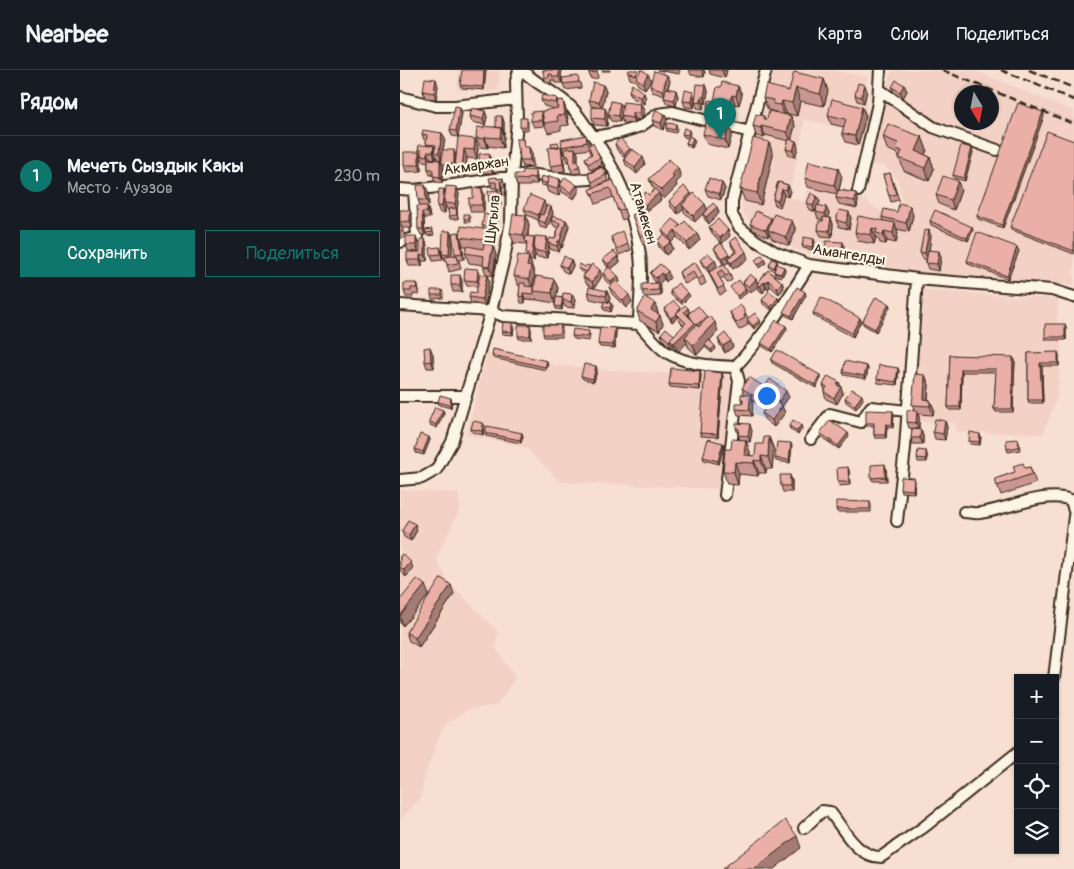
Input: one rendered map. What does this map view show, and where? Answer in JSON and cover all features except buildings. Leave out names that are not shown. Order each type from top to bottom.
[{"type":"street","points":[[400,97],[436,106],[455,106],[516,99],[516,81],[521,70]]},
{"type":"street","name":"Атамекен","points":[[521,70],[571,107],[594,137],[612,166],[625,195],[634,225],[640,256],[639,324]]},
{"type":"street","name":"Амангелды","points":[[766,70],[732,201],[732,215],[739,227],[755,240],[777,253],[809,265],[916,280],[1052,290],[1074,297]]},
{"type":"street","points":[[858,191],[878,103],[880,70]]},
{"type":"street","points":[[880,90],[933,127],[997,150]]},
{"type":"street","name":"Шугыла","points":[[400,480],[422,478],[436,470],[452,442],[491,311],[505,254],[511,221],[512,176],[517,121],[516,99]]},
{"type":"street","points":[[594,137],[622,132],[641,126],[658,114],[673,112],[750,132]]},
{"type":"street","name":"Акмаржан","points":[[400,189],[414,190],[528,174],[574,180],[591,179],[612,166]]},
{"type":"street","points":[[400,242],[417,237],[414,190]]},
{"type":"street","points":[[400,305],[491,311],[503,316],[639,324],[665,351],[685,361],[709,366],[735,366],[756,344],[785,304],[809,265]]},
{"type":"street","points":[[897,521],[905,448],[916,280]]},
{"type":"street","points":[[725,495],[739,381],[735,366]]},
{"type":"street","points":[[400,396],[466,396]]},
{"type":"street","points":[[811,439],[830,414],[861,422],[871,407],[907,411]]},
{"type":"street","points":[[964,512],[978,513],[1028,501],[1064,498],[1071,500],[1074,511]]},
{"type":"street","points":[[1054,674],[1074,516]]},
{"type":"street","points":[[804,828],[822,811],[830,812],[860,851],[873,857],[881,857],[924,826],[1014,755]]},
{"type":"shaded area","points":[[438,70],[500,70],[498,91],[457,90],[458,72]]},
{"type":"shaded area","points":[[773,70],[831,70],[868,77],[863,92],[867,96],[866,109],[871,112],[862,147],[845,143],[849,130],[805,119],[789,198],[805,201],[813,168],[840,175],[839,193],[865,200],[891,218],[904,211],[898,181],[885,166],[868,164],[890,74],[894,70],[973,70],[1074,111],[1074,286],[919,274],[810,254],[769,239],[743,214],[742,201]]},
{"type":"shaded area","points":[[924,290],[1059,299],[1056,332],[1062,333],[1058,395],[1043,434],[956,432],[955,423],[914,421]]},
{"type":"shaded area","points":[[487,353],[546,364],[622,371],[728,376],[732,386],[718,489],[560,482],[525,447],[466,435]]},
{"type":"shaded area","points":[[400,490],[458,493],[460,509],[436,559],[449,582],[498,631],[496,647],[515,678],[497,705],[468,710],[449,722],[439,737],[425,774],[421,798],[400,820]]},
{"type":"railway","points":[[942,70],[1074,124]]},
{"type":"railway","points":[[1001,70],[1074,100]]},
{"type":"railway","points":[[1029,70],[1074,88]]},
{"type":"place","name":"Мечеть Сыздык Какы","points":[[720,139]]}]
